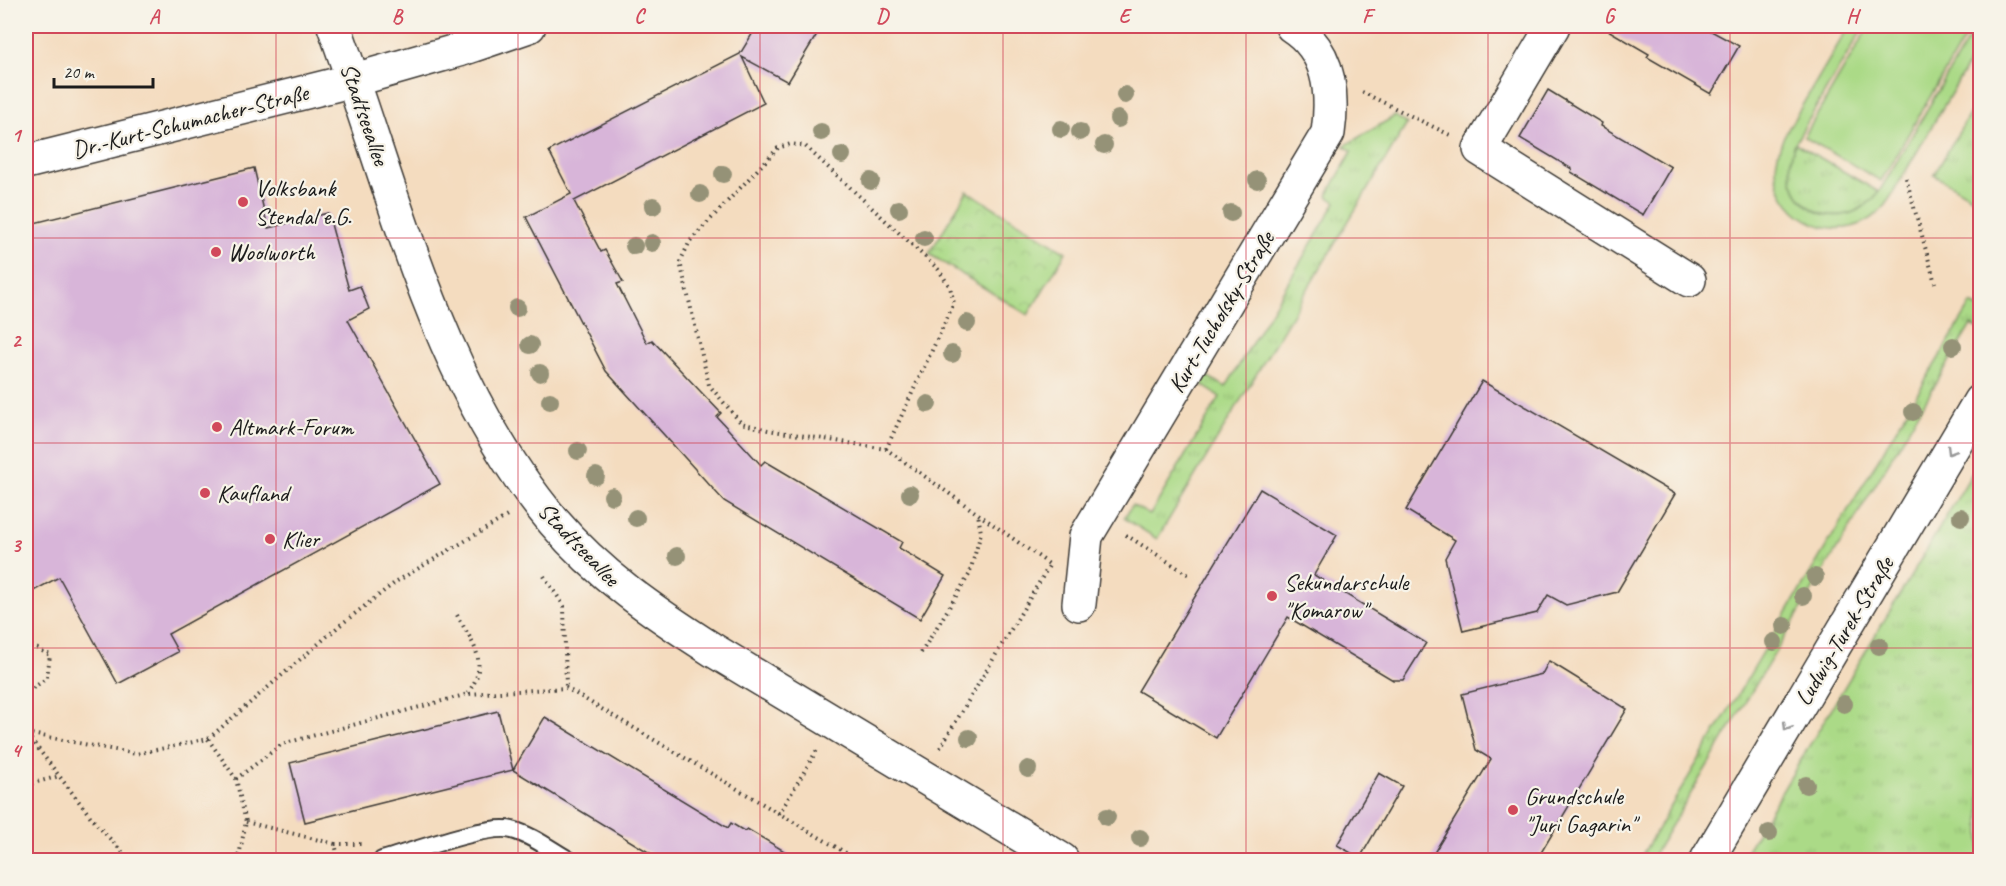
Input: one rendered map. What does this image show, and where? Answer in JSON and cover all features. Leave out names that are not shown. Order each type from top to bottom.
[{"type":"street","name":"Stadtseeallee","points":[[334,26],[412,254],[439,324],[482,414],[535,498],[577,546],[623,589],[712,650],[1062,861]]},
{"type":"street","name":"Dr.-Kurt-Schumacher-Straße","points":[[26,162],[354,80],[459,50],[529,26]]},
{"type":"street","name":"Kurt-Tucholsky-Straße","points":[[1079,604],[1086,536],[1328,133],[1332,106],[1327,75],[1313,44],[1306,35],[1292,26]]},
{"type":"street","points":[[1553,26],[1480,149],[1689,280]]},
{"type":"street","name":"Ludwig-Turek-Straße","points":[[1707,861],[1980,401]]},
{"type":"lane","points":[[382,861],[490,829],[509,829],[526,835],[568,861]]},
{"type":"path","points":[[1327,75],[1480,149]]},
{"type":"path","points":[[886,449],[954,303],[950,287],[938,269],[805,146],[791,144],[778,148],[690,241],[680,262],[709,385],[741,423],[768,430],[886,449],[1050,565],[922,777]]},
{"type":"path","points":[[1906,178],[1935,283]]},
{"type":"path","points":[[26,733],[136,754],[208,739],[339,626],[397,581],[535,498]]},
{"type":"path","points":[[921,653],[969,575],[981,533],[978,513]]},
{"type":"path","points":[[1099,515],[1189,575]]},
{"type":"path","points":[[544,576],[564,606],[566,688]]},
{"type":"path","points":[[457,615],[478,654],[480,666],[476,683],[468,694]]},
{"type":"path","points":[[26,642],[50,656],[47,678],[26,693],[26,733],[97,825],[130,861]]},
{"type":"path","points":[[236,779],[282,744],[468,694],[566,688],[858,861]]},
{"type":"path","points":[[779,814],[834,723]]},
{"type":"path","points":[[208,739],[236,779],[246,822],[236,861]]},
{"type":"path","points":[[26,785],[60,776]]},
{"type":"path","points":[[246,822],[335,844],[339,861]]},
{"type":"green space","points":[[1849,26],[1864,26],[1795,143],[1790,165],[1793,184],[1801,199],[1813,210],[1829,215],[1846,214],[1863,207],[1879,192],[1976,26],[1980,26],[1980,44],[1885,205],[1867,221],[1852,227],[1836,228],[1821,226],[1807,220],[1795,210],[1785,198],[1779,184],[1776,164],[1784,136]]},
{"type":"green space","points":[[1869,26],[1971,27],[1881,181],[1804,137]]},
{"type":"green space","points":[[1980,96],[1980,190],[1975,199],[1934,175]]},
{"type":"green space","points":[[1395,116],[1407,124],[1157,539],[1124,518],[1132,505],[1150,515],[1220,397],[1202,385],[1207,376],[1226,387],[1336,202],[1327,196],[1352,151],[1344,146]]},
{"type":"green space","points":[[1795,143],[1879,192],[1863,207],[1846,214],[1829,215],[1813,210],[1801,199],[1793,184],[1790,165]]},
{"type":"green space","points":[[967,191],[1066,252],[1028,315],[929,254]]},
{"type":"green space","points":[[1971,304],[1980,309],[1980,330],[1971,325],[1651,860],[1639,860]]},
{"type":"green space","points":[[1980,460],[1980,860],[1869,860],[1864,858],[1862,860],[1741,860]]},
{"type":"building","points":[[757,26],[822,26],[788,82],[742,57],[764,103],[574,201],[601,252],[605,250],[623,282],[617,284],[647,343],[652,340],[721,413],[717,417],[761,465],[765,461],[902,542],[899,548],[945,576],[920,619],[724,501],[606,371],[526,217],[571,194],[549,151],[740,54]]},
{"type":"building","points":[[1601,26],[1702,26],[1739,46],[1711,94],[1647,57],[1649,54]]},
{"type":"building","points":[[1548,90],[1602,123],[1601,126],[1671,167],[1643,215],[1520,138]]},
{"type":"building","name":"Altmark-Forum","points":[[254,168],[268,228],[328,213],[349,290],[360,286],[369,309],[348,320],[440,484],[168,634],[178,652],[118,684],[59,577],[26,595],[26,225]]},
{"type":"building","points":[[1482,381],[1675,494],[1617,592],[1566,605],[1548,595],[1537,613],[1463,631],[1445,558],[1455,540],[1406,510]]},
{"type":"building","name":"Sekundarschule \"Komarow\"","points":[[1260,489],[1337,535],[1314,575],[1426,643],[1403,680],[1393,680],[1288,617],[1216,738],[1138,691]]},
{"type":"building","name":"Grundschule \"Juri Gagarin\"","points":[[1549,661],[1627,709],[1536,861],[1429,861],[1491,759],[1476,750],[1462,694],[1542,674]]},
{"type":"building","points":[[498,711],[513,770],[305,822],[290,763]]},
{"type":"building","points":[[545,717],[728,828],[731,823],[744,831],[747,829],[801,861],[663,861],[513,770]]},
{"type":"building","points":[[1379,773],[1402,786],[1360,858],[1337,845]]},
{"type":"place","name":"Volksbank Stendal e.G.","points":[[243,202]]},
{"type":"place","name":"Woolworth","points":[[216,252]]},
{"type":"place","name":"Altmark-Forum","points":[[217,427]]},
{"type":"place","name":"Kaufland","points":[[205,493]]},
{"type":"place","name":"Klier","points":[[270,539]]},
{"type":"place","name":"Sekundarschule \"Komarow\"","points":[[1272,596]]},
{"type":"place","name":"Grundschule \"Juri Gagarin\"","points":[[1513,810]]}]
